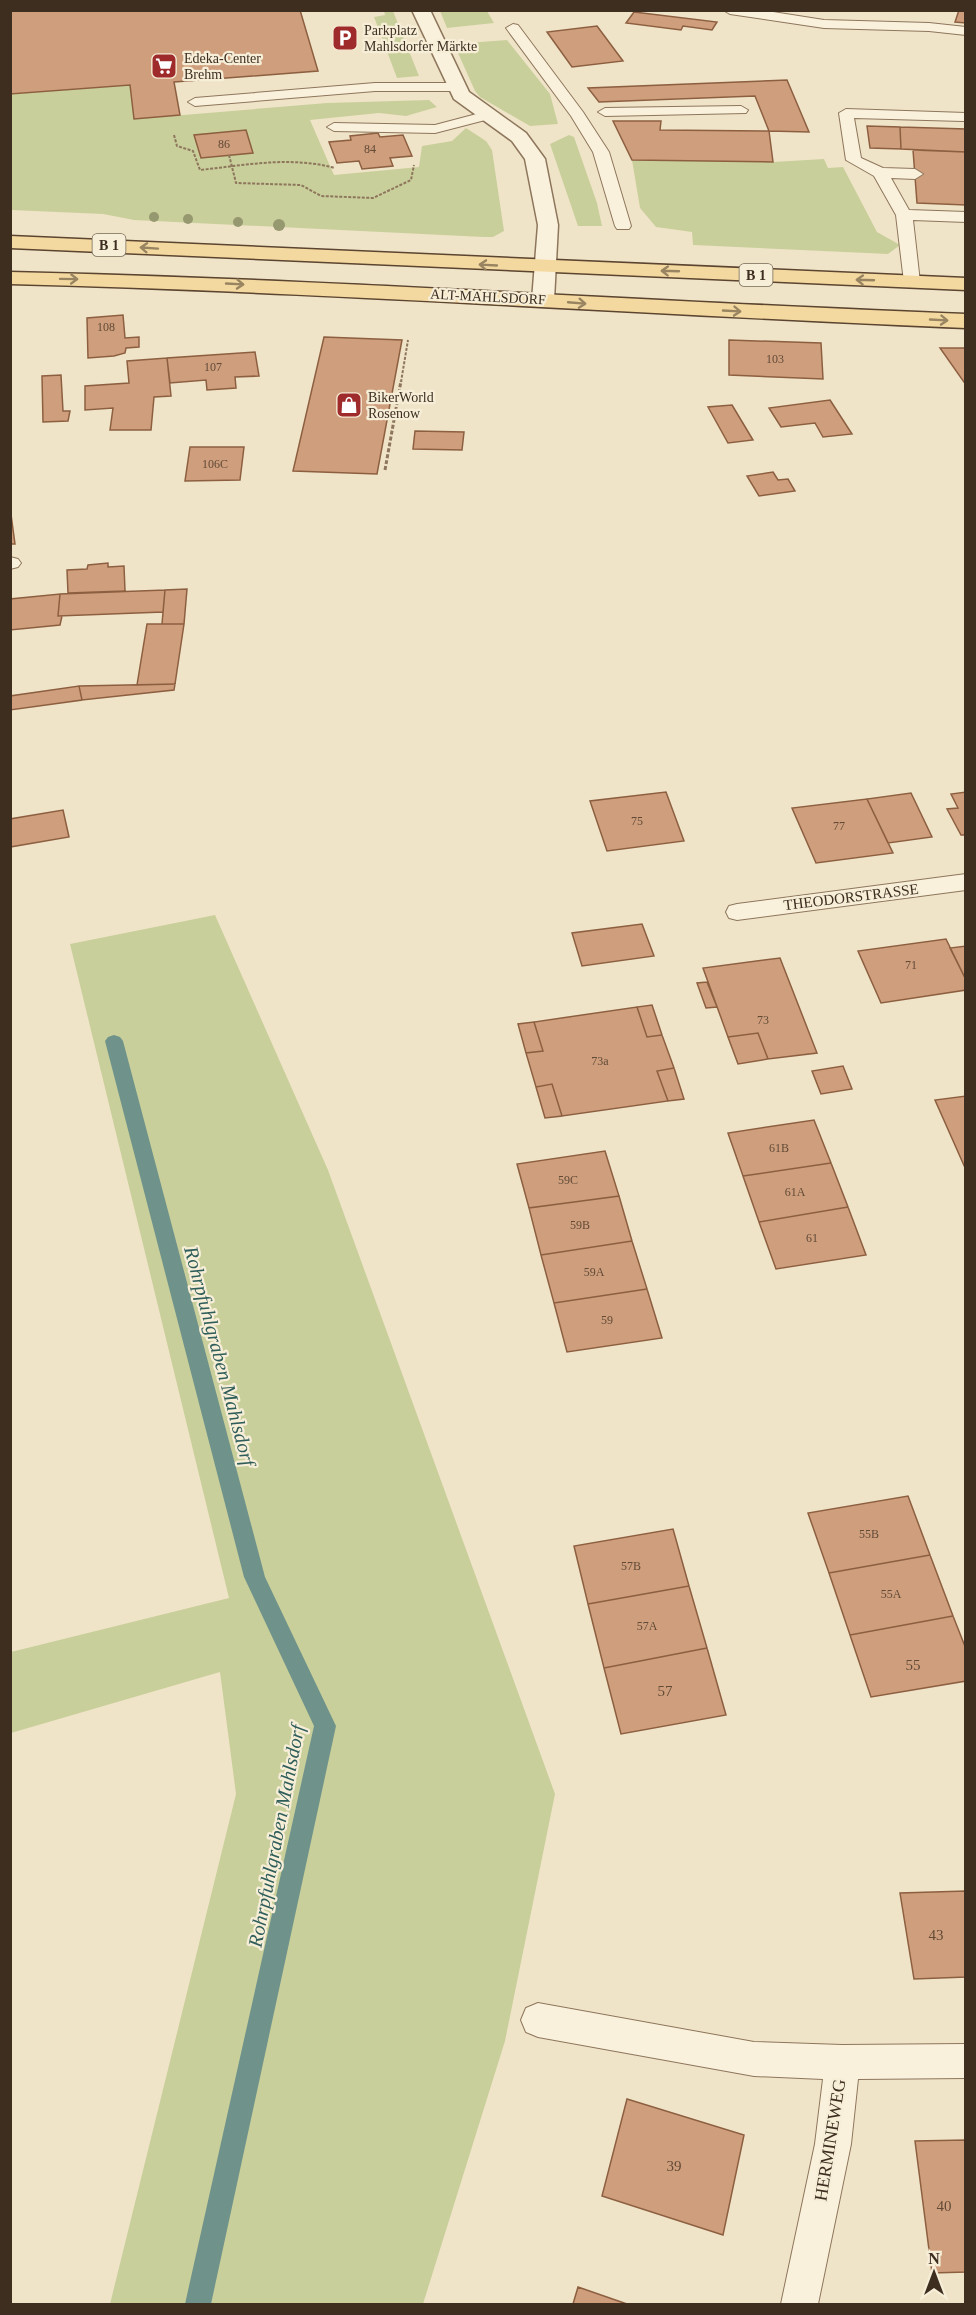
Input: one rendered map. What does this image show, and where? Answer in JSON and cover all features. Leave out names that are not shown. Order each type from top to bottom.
[{"type":"main road","name":"B 1","points":[[10,242],[966,284]]},
{"type":"main road","name":"ALT-MAHLSDORF","points":[[10,278],[188,282],[610,305],[966,321]]},
{"type":"street","points":[[421,10],[461,95],[519,137],[535,159],[548,225],[543,300]]},
{"type":"lane","points":[[730,10],[824,24],[966,32]]},
{"type":"lane","points":[[900,27],[906,10]]},
{"type":"lane","points":[[513,28],[579,115],[600,152],[623,226]]},
{"type":"lane","points":[[195,102],[375,87],[456,87]]},
{"type":"lane","points":[[605,112],[741,110]]},
{"type":"lane","points":[[915,174],[880,173],[854,160],[846,113],[963,117]]},
{"type":"lane","points":[[334,127],[435,129],[488,115]]},
{"type":"lane","points":[[880,173],[904,215],[912,282]]},
{"type":"lane","points":[[904,215],[966,217]]},
{"type":"lane","name":"THEODORSTRASSE","points":[[737,912],[966,882]]},
{"type":"lane","points":[[538,2020],[754,2059],[842,2061]]},
{"type":"lane","name":"HERMINEWEG","points":[[799,2304],[833,2144],[842,2061],[966,2061]]},
{"type":"path","points":[[229,155],[236,183],[301,185],[321,196],[373,198],[411,180],[421,129]]},
{"type":"path","points":[[174,135],[177,146],[193,151],[200,170],[300,161],[320,163],[335,168]]},
{"type":"path","points":[[385,470],[408,340]]},
{"type":"green space","points":[[384,11],[393,11],[419,76],[397,78],[374,17],[385,15]]},
{"type":"green space","points":[[440,11],[487,11],[494,23],[447,28]]},
{"type":"green space","points":[[507,40],[550,94],[558,124],[530,126],[480,97],[475,91],[454,44]]},
{"type":"green space","points":[[130,85],[135,119],[327,103],[429,100],[437,107],[406,116],[379,113],[310,120],[334,175],[419,167],[422,146],[452,141],[466,128],[486,141],[492,150],[504,231],[493,237],[483,237],[134,220],[103,214],[11,210],[11,94]]},
{"type":"green space","points":[[569,135],[574,137],[597,203],[602,226],[578,226],[550,144]]},
{"type":"green space","points":[[824,159],[828,168],[843,167],[877,232],[900,245],[888,254],[693,245],[692,232],[656,227],[640,208],[632,160],[773,162]]},
{"type":"green space","points":[[215,915],[328,1170],[555,1794],[505,2041],[423,2304],[110,2304],[236,1794],[220,1672],[11,1733],[11,1652],[229,1598],[70,944]]},
{"type":"building","name":"Edeka-Center Brehm","points":[[10,10],[300,10],[318,71],[174,82],[180,115],[134,119],[130,85],[10,94]]},
{"type":"building","points":[[959,10],[966,10],[966,23],[955,22]]},
{"type":"building","points":[[634,12],[717,22],[712,30],[683,26],[681,30],[626,23]]},
{"type":"building","points":[[597,26],[623,61],[572,67],[547,32]]},
{"type":"building","points":[[787,80],[809,132],[769,131],[755,96],[599,102],[588,88]]},
{"type":"building","points":[[613,121],[661,121],[660,130],[769,131],[773,162],[632,160]]},
{"type":"building","points":[[867,126],[900,127],[901,149],[870,148]]},
{"type":"building","points":[[900,127],[966,129],[966,152],[901,149]]},
{"type":"building","points":[[246,130],[253,153],[201,158],[194,135]]},
{"type":"building","points":[[378,133],[380,137],[403,135],[412,156],[390,158],[393,166],[362,169],[359,161],[337,163],[329,142],[351,140],[350,136]]},
{"type":"building","points":[[913,150],[966,152],[966,205],[917,203]]},
{"type":"building","points":[[123,315],[125,338],[139,337],[139,347],[126,348],[125,353],[114,356],[88,358],[87,318]]},
{"type":"building","name":"BikerWorld Rosenow","points":[[324,337],[402,340],[377,474],[293,471]]},
{"type":"building","points":[[729,340],[821,343],[823,379],[729,375]]},
{"type":"building","points":[[940,348],[966,348],[966,385]]},
{"type":"building","points":[[255,352],[259,376],[235,377],[236,388],[207,390],[206,380],[170,383],[167,358]]},
{"type":"building","points":[[167,358],[171,396],[154,397],[151,430],[110,430],[113,408],[85,410],[85,386],[129,383],[127,361]]},
{"type":"building","points":[[61,375],[63,411],[70,411],[68,421],[43,422],[42,376]]},
{"type":"building","points":[[830,400],[852,434],[823,437],[815,423],[781,427],[769,408]]},
{"type":"building","points":[[732,405],[753,440],[728,443],[708,407]]},
{"type":"building","points":[[415,431],[464,432],[462,450],[413,449]]},
{"type":"building","points":[[190,447],[244,447],[240,480],[185,481]]},
{"type":"building","points":[[773,472],[778,480],[788,479],[795,491],[759,496],[747,476]]},
{"type":"building","points":[[10,507],[15,544],[10,544]]},
{"type":"building","points":[[108,563],[108,567],[124,566],[125,591],[68,593],[67,570],[87,569],[88,565]]},
{"type":"building","points":[[187,589],[184,624],[162,624],[165,590]]},
{"type":"building","points":[[165,590],[163,612],[58,616],[60,594]]},
{"type":"building","points":[[60,594],[58,616],[62,616],[60,625],[10,630],[10,599]]},
{"type":"building","points":[[147,624],[184,624],[175,684],[137,685]]},
{"type":"building","points":[[175,684],[174,690],[82,700],[79,686]]},
{"type":"building","points":[[79,686],[82,700],[10,710],[10,696]]},
{"type":"building","points":[[666,792],[684,841],[607,851],[590,801]]},
{"type":"building","points":[[966,792],[966,835],[961,835],[947,809],[958,808],[951,794]]},
{"type":"building","points":[[911,793],[932,837],[888,843],[867,799]]},
{"type":"building","points":[[867,799],[893,853],[816,863],[792,808]]},
{"type":"building","points":[[63,810],[69,837],[10,847],[10,819]]},
{"type":"building","points":[[642,924],[654,956],[582,966],[572,933]]},
{"type":"building","points":[[946,939],[966,980],[966,990],[881,1003],[858,951]]},
{"type":"building","points":[[966,946],[966,980],[950,948]]},
{"type":"building","points":[[780,958],[817,1053],[768,1059],[758,1033],[728,1037],[703,968]]},
{"type":"building","points":[[707,982],[717,1007],[706,1008],[697,983]]},
{"type":"building","points":[[652,1005],[662,1035],[647,1037],[637,1007]]},
{"type":"building","points":[[637,1007],[647,1037],[662,1035],[674,1068],[657,1071],[668,1101],[562,1116],[552,1084],[536,1087],[526,1053],[543,1051],[534,1022]]},
{"type":"building","points":[[534,1022],[543,1051],[526,1053],[518,1024]]},
{"type":"building","points":[[758,1033],[768,1059],[738,1064],[728,1037]]},
{"type":"building","points":[[843,1066],[852,1089],[821,1094],[812,1071]]},
{"type":"building","points":[[674,1068],[684,1099],[668,1101],[657,1071]]},
{"type":"building","points":[[552,1084],[562,1116],[545,1118],[536,1087]]},
{"type":"building","points":[[966,1096],[966,1170],[935,1100]]},
{"type":"building","points":[[814,1120],[831,1163],[743,1176],[728,1133]]},
{"type":"building","points":[[605,1151],[619,1196],[529,1208],[517,1164]]},
{"type":"building","points":[[831,1163],[848,1207],[759,1222],[743,1176]]},
{"type":"building","points":[[619,1196],[632,1241],[541,1255],[529,1208]]},
{"type":"building","points":[[848,1207],[866,1255],[776,1269],[759,1222]]},
{"type":"building","points":[[632,1241],[647,1289],[554,1303],[541,1255]]},
{"type":"building","points":[[647,1289],[662,1338],[567,1352],[554,1303]]},
{"type":"building","points":[[908,1496],[930,1555],[829,1573],[808,1513]]},
{"type":"building","points":[[673,1529],[689,1586],[588,1604],[574,1546]]},
{"type":"building","points":[[930,1555],[953,1616],[850,1635],[829,1573]]},
{"type":"building","points":[[689,1586],[707,1648],[604,1668],[588,1604]]},
{"type":"building","points":[[953,1616],[966,1649],[966,1681],[871,1697],[850,1635]]},
{"type":"building","points":[[707,1648],[726,1715],[621,1734],[604,1668]]},
{"type":"building","points":[[966,1891],[966,1977],[914,1979],[900,1893]]},
{"type":"building","points":[[627,2099],[744,2135],[723,2235],[602,2196]]},
{"type":"building","points":[[966,2140],[966,2272],[932,2273],[915,2141]]},
{"type":"building","points":[[578,2287],[627,2304],[573,2304]]},
{"type":"waterway","name":"Rohrpfuhlgraben Mahlsdorf","points":[[114,1041],[255,1577],[325,1726],[198,2304]]},
{"type":"place","name":"Parkplatz Mahlsdorfer Märkte","points":[[345,38]]},
{"type":"place","name":"Edeka-Center Brehm","points":[[164,66]]},
{"type":"place","name":"BikerWorld Rosenow","points":[[349,405]]}]
